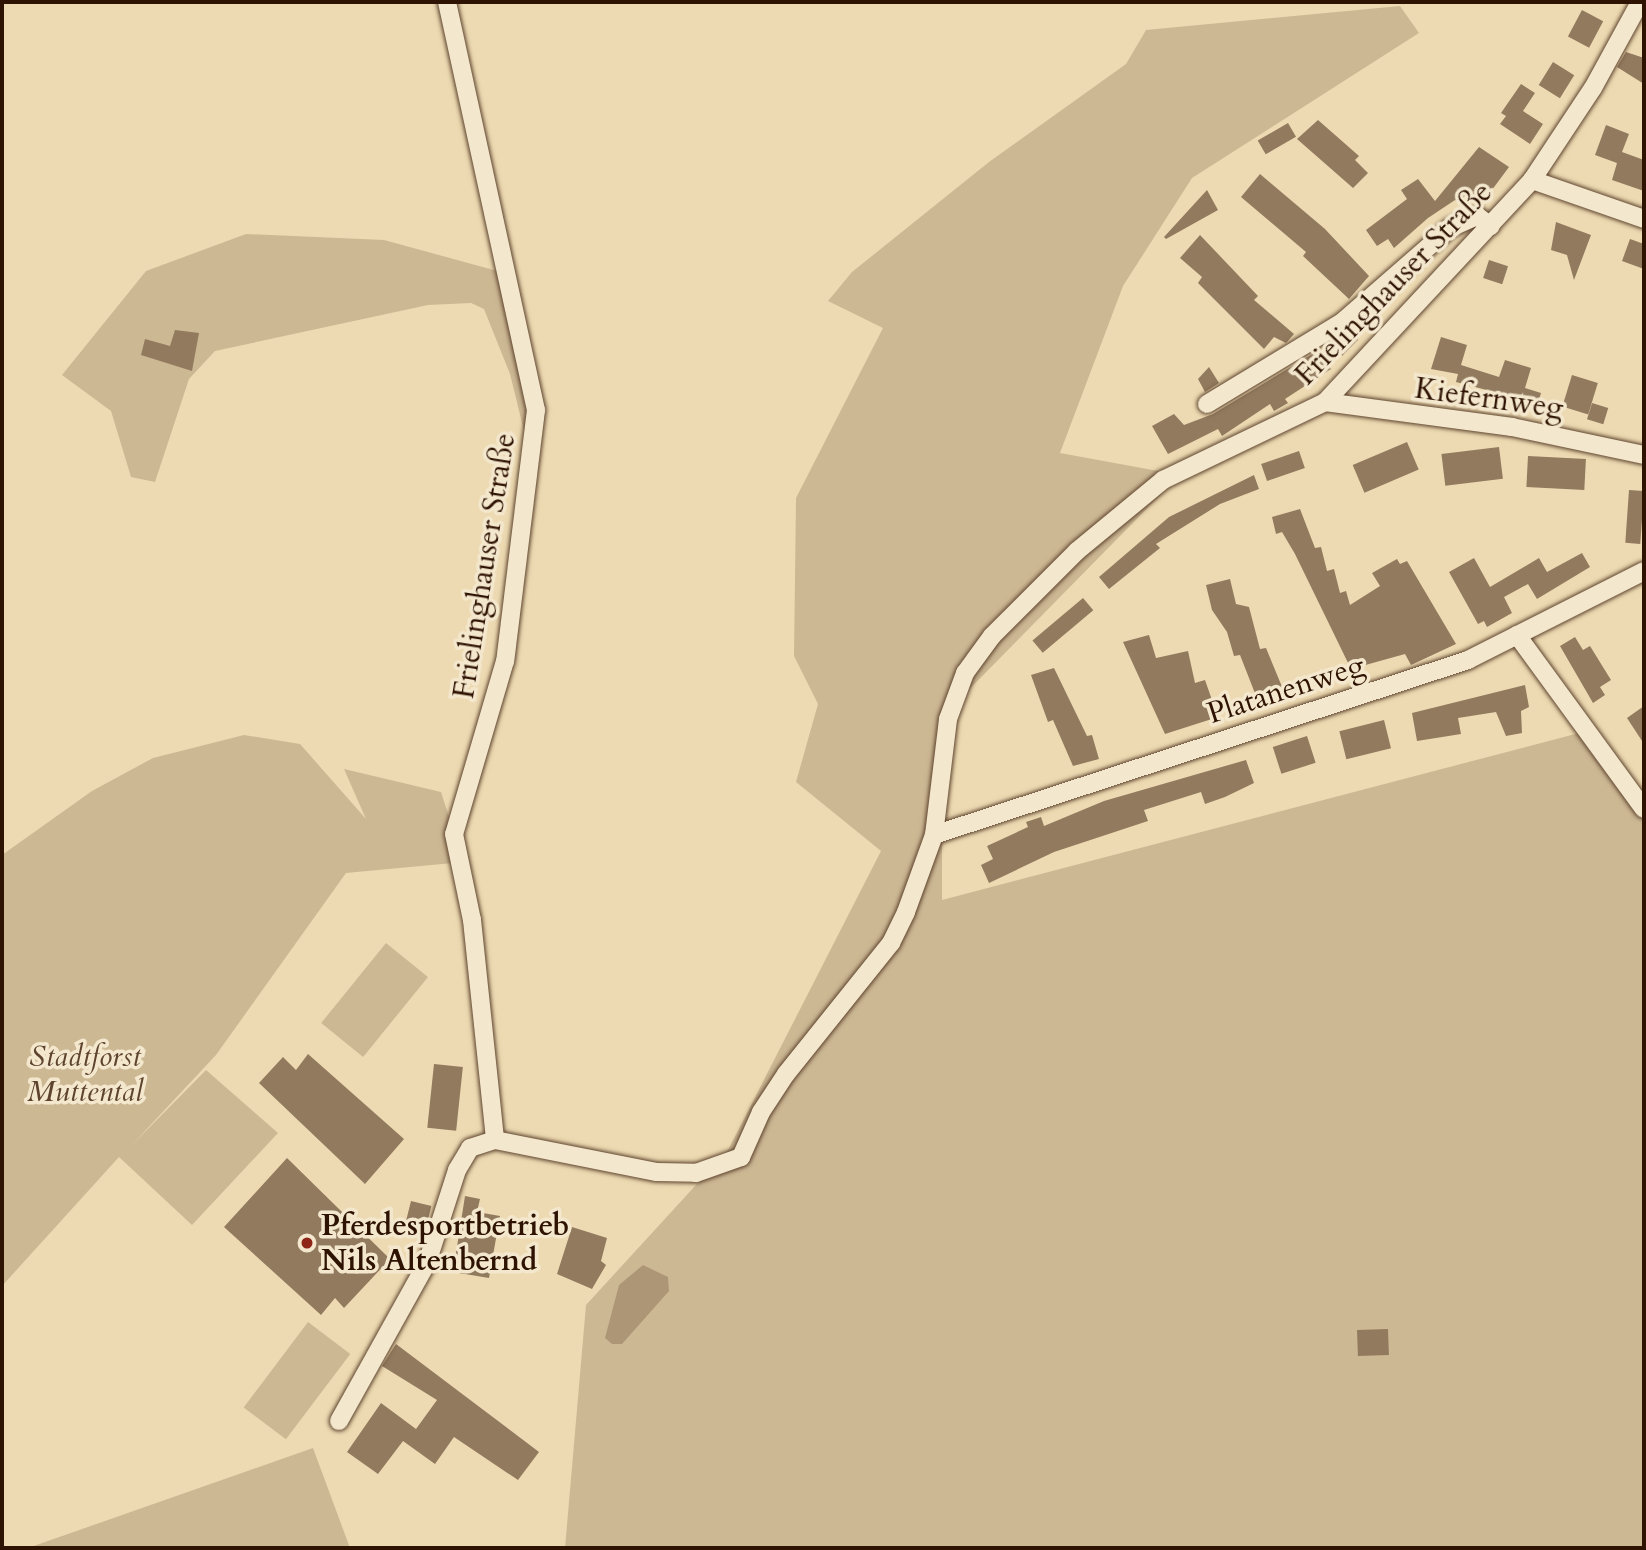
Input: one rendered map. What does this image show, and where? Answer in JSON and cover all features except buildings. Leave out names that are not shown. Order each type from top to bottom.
[{"type":"street","name":"Frielinghauser Straße","points":[[447,2],[536,410],[505,661],[454,834],[472,920],[495,1140],[656,1172],[696,1173],[741,1157],[786,1074],[891,943],[934,835],[948,719],[965,673],[992,636],[1077,551],[1163,480],[1325,402],[1532,180],[1640,2]]},
{"type":"street","points":[[1626,29],[1644,35]]},
{"type":"street","points":[[1532,180],[1644,219]]},
{"type":"street","points":[[1207,404],[1341,323],[1450,228],[1478,216],[1491,226]]},
{"type":"street","name":"Kiefernweg","points":[[1325,402],[1512,427],[1644,455]]},
{"type":"street","name":"Platanenweg","points":[[934,835],[1468,660],[1644,571]]},
{"type":"street","points":[[1517,635],[1644,809]]},
{"type":"street","points":[[339,1421],[427,1263],[457,1170],[470,1148],[495,1140]]},
{"type":"green space","points":[[1400,6],[1419,33],[1192,178],[1123,286],[1060,453],[1180,475],[942,717],[942,900],[1583,732],[1644,819],[1644,1548],[565,1548],[586,1305],[728,1150],[881,851],[796,782],[818,704],[794,656],[796,498],[883,328],[828,301],[852,272],[989,162],[1126,64],[1146,30]]},
{"type":"green space","points":[[246,234],[384,240],[501,272],[527,398],[528,447],[510,374],[484,309],[471,303],[428,305],[215,351],[189,379],[155,482],[131,477],[111,411],[62,375],[146,271]]},
{"type":"green space","name":"Stadtforst Muttental","points":[[244,735],[300,744],[366,819],[344,769],[441,792],[450,820],[453,863],[346,873],[216,1055],[131,1146],[206,1070],[278,1133],[192,1225],[119,1157],[2,1286],[2,855],[92,791],[153,758]]},
{"type":"green space","points":[[386,943],[428,977],[363,1057],[321,1023]]},
{"type":"green space","points":[[308,1322],[350,1354],[286,1439],[244,1407]]},
{"type":"green space","points":[[313,1448],[350,1548],[28,1548]]},
{"type":"shaded area","points":[[643,1265],[668,1277],[669,1291],[622,1344],[612,1344],[605,1338],[619,1285]]},
{"type":"place","name":"Pferdesportbetrieb Nils Altenbernd","points":[[307,1243]]}]
